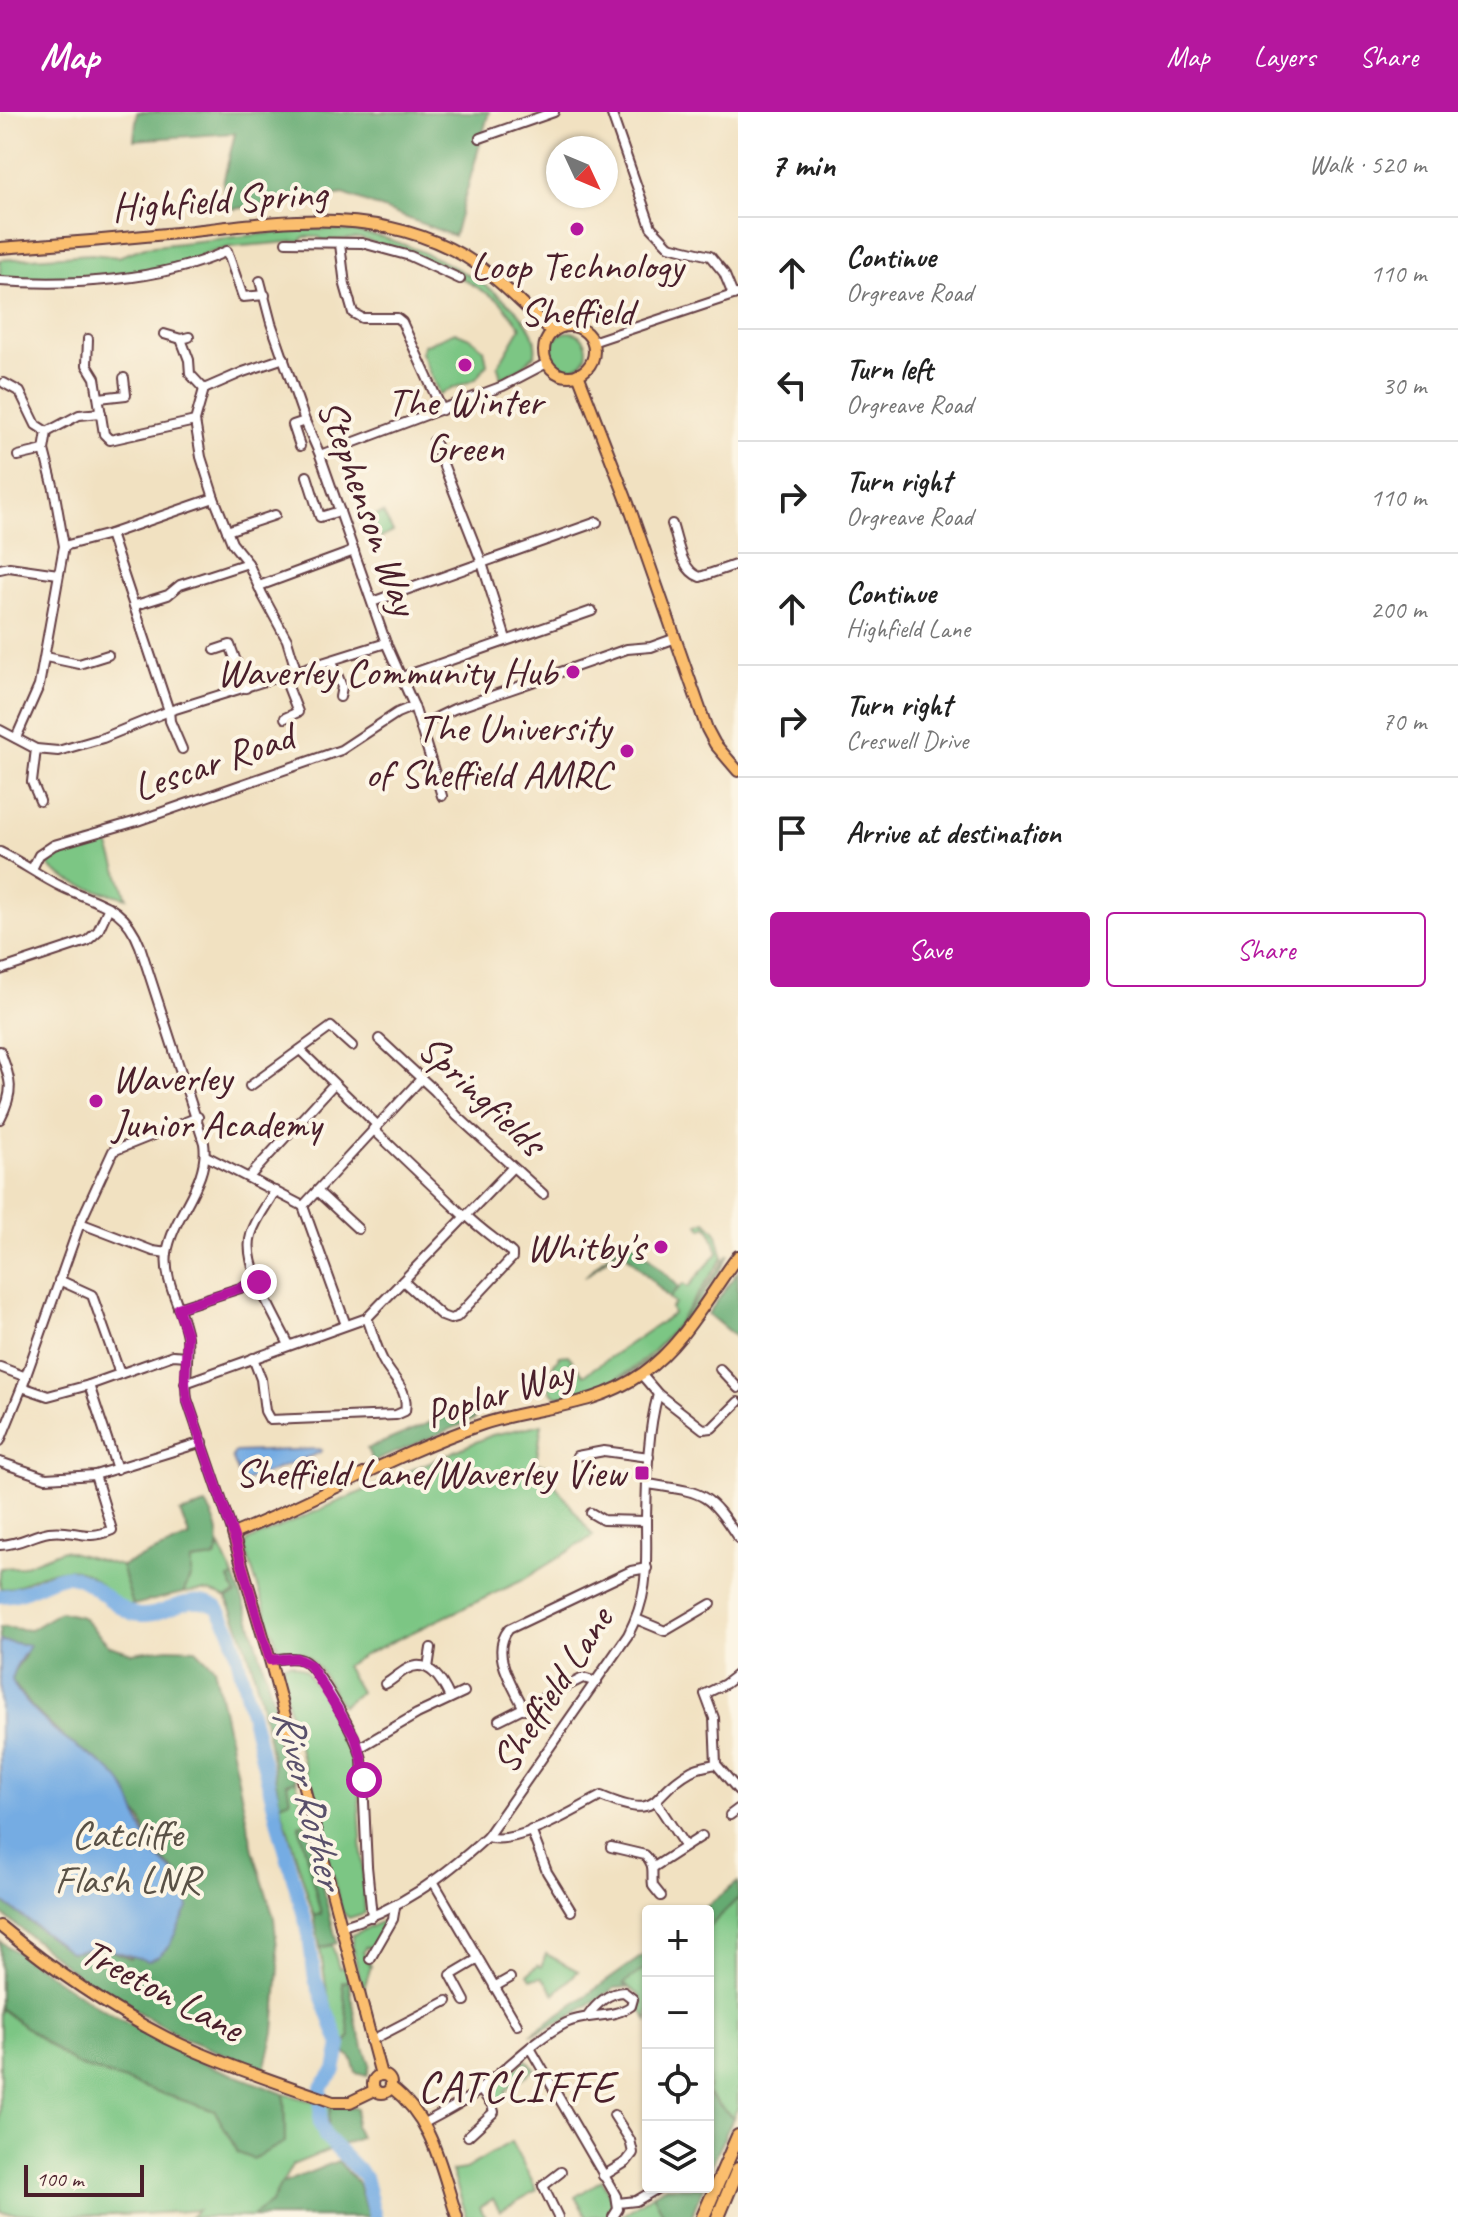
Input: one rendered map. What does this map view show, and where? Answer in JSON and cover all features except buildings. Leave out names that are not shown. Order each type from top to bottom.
[{"type":"highway","points":[[703,2217],[738,2136]]},
{"type":"highway","points":[[718,2217],[738,2169]]},
{"type":"main road","name":"Highfield Spring","points":[[0,248],[77,243],[299,219],[390,227],[464,257],[499,283],[552,332]]},
{"type":"main road","points":[[572,325],[586,332],[592,342],[590,365],[578,374],[559,374],[547,363],[544,348],[552,332],[572,325]]},
{"type":"main road","points":[[578,374],[707,729],[715,744],[738,771]]},
{"type":"main road","name":"Poplar Way","points":[[233,1534],[483,1424],[582,1403],[603,1395],[641,1374],[678,1341],[738,1256]]},
{"type":"main road","points":[[233,1534],[270,1660],[381,2075]]},
{"type":"main road","name":"Treeton Lane","points":[[0,1926],[74,1984],[136,2021],[200,2053],[333,2102],[350,2102],[375,2090]]},
{"type":"main road","points":[[381,2075],[389,2078],[391,2087],[410,2103],[424,2123],[444,2170],[457,2217]]},
{"type":"main road","points":[[381,2075],[374,2080],[375,2090],[383,2094],[391,2087]]},
{"type":"street","points":[[480,138],[554,112]]},
{"type":"street","points":[[592,342],[736,294],[710,256],[669,246],[651,227],[611,112]]},
{"type":"street","points":[[286,242],[362,243],[392,250],[460,279]]},
{"type":"street","points":[[340,244],[345,285],[353,313],[362,318],[400,320],[442,410]]},
{"type":"street","points":[[0,281],[104,280],[196,265],[227,251],[243,297],[265,295]]},
{"type":"street","name":"Stephenson Way","points":[[260,281],[305,421],[320,455],[386,643],[421,725],[442,796]]},
{"type":"street","points":[[164,334],[185,338],[190,374],[204,389]]},
{"type":"street","points":[[88,339],[87,365],[95,378],[104,434],[110,440],[195,421]]},
{"type":"street","points":[[284,358],[218,381],[204,389],[195,421],[201,457],[227,531],[232,543],[248,563],[287,640],[296,670]]},
{"type":"street","points":[[320,455],[503,386],[547,363]]},
{"type":"street","points":[[99,398],[126,395],[124,378]]},
{"type":"street","points":[[4,383],[20,392],[36,425],[47,432]]},
{"type":"street","points":[[47,432],[79,415],[101,413]]},
{"type":"street","points":[[300,446],[293,425],[305,421]]},
{"type":"street","points":[[16,738],[39,686],[64,546],[44,450],[47,432]]},
{"type":"street","points":[[434,441],[482,563],[506,639]]},
{"type":"street","points":[[18,456],[44,450]]},
{"type":"street","points":[[307,476],[320,517],[340,511]]},
{"type":"street","points":[[64,546],[110,534],[214,498]]},
{"type":"street","points":[[227,531],[275,515]]},
{"type":"street","points":[[372,602],[597,522]]},
{"type":"street","points":[[672,524],[687,567],[695,576],[738,564]]},
{"type":"street","points":[[110,534],[136,605],[170,721],[182,749]]},
{"type":"street","points":[[259,586],[354,551]]},
{"type":"street","points":[[136,605],[168,595],[180,585],[248,563]]},
{"type":"street","points":[[0,569],[9,567],[58,574]]},
{"type":"street","points":[[402,677],[592,611]]},
{"type":"street","points":[[421,725],[454,709],[627,649],[651,647],[676,638]]},
{"type":"street","points":[[0,730],[36,749],[58,751],[103,738],[169,711],[386,643]]},
{"type":"street","points":[[215,650],[230,645],[246,688]]},
{"type":"street","points":[[46,657],[79,664],[108,655]]},
{"type":"street","points":[[332,661],[342,687],[340,697]]},
{"type":"street","points":[[283,674],[298,712],[285,718]]},
{"type":"street","name":"Lescar Road","points":[[32,869],[39,855],[54,845],[137,821],[341,750],[397,713],[414,706]]},
{"type":"street","points":[[36,749],[32,782],[40,801]]},
{"type":"street","points":[[0,852],[61,887],[109,907],[122,915],[133,928],[198,1117],[206,1156],[169,1243],[168,1274],[187,1335],[187,1399],[233,1534]]},
{"type":"street","points":[[0,970],[87,941],[98,931],[109,907]]},
{"type":"street","points":[[250,1086],[331,1027],[352,1046]]},
{"type":"street","name":"Springfields","points":[[379,1039],[543,1194]]},
{"type":"street","points":[[300,1050],[466,1216],[512,1253],[512,1258],[457,1317],[450,1319],[442,1316],[403,1281]]},
{"type":"street","points":[[0,1051],[11,1082],[10,1100],[0,1119]]},
{"type":"street","points":[[303,1206],[421,1079]]},
{"type":"street","points":[[249,1177],[333,1085]]},
{"type":"street","points":[[0,1441],[80,1223],[113,1151],[198,1117]]},
{"type":"street","points":[[206,1156],[303,1206],[346,1325]]},
{"type":"street","points":[[185,1383],[367,1318],[512,1168]]},
{"type":"street","points":[[275,1191],[250,1238],[249,1252],[259,1282],[289,1345]]},
{"type":"street","points":[[317,1191],[358,1229]]},
{"type":"street","points":[[80,1223],[153,1251],[167,1253]]},
{"type":"street","points":[[59,1280],[92,1295],[120,1374]]},
{"type":"street","points":[[178,1308],[259,1282]]},
{"type":"street","points":[[253,1358],[261,1379],[265,1411],[270,1420],[396,1415],[405,1411],[406,1403],[398,1379],[386,1366],[367,1318]]},
{"type":"street","points":[[22,1387],[48,1396],[173,1355],[187,1356]]},
{"type":"street","points":[[0,1367],[26,1377]]},
{"type":"street","points":[[720,1369],[738,1388]]},
{"type":"street","points":[[641,1374],[658,1394],[706,1429],[712,1428],[738,1402]]},
{"type":"street","points":[[89,1385],[117,1469]]},
{"type":"street","name":"Sheffield Lane","points":[[340,1927],[395,1907],[487,1837],[617,1653],[636,1619],[646,1589],[650,1440],[658,1394]]},
{"type":"street","points":[[0,1462],[46,1478],[95,1475],[203,1442]]},
{"type":"street","points":[[577,1456],[604,1451],[649,1457]]},
{"type":"street","points":[[0,1545],[17,1544],[50,1531],[97,1537],[112,1530],[95,1475]]},
{"type":"street","points":[[648,1484],[691,1491],[708,1498],[738,1538]]},
{"type":"street","points":[[591,1513],[603,1520],[646,1521]]},
{"type":"street","points":[[524,1709],[501,1656],[500,1642],[509,1629],[631,1571],[647,1568]]},
{"type":"street","points":[[636,1619],[665,1631],[711,1604]]},
{"type":"street","points":[[428,1668],[431,1648]]},
{"type":"street","points":[[270,1660],[296,1658],[310,1665],[359,1748],[372,1917]]},
{"type":"street","points":[[385,1684],[407,1669],[428,1668],[439,1677],[450,1698]]},
{"type":"street","points":[[737,1677],[705,1694],[714,1718],[716,1764],[738,1790]]},
{"type":"street","points":[[499,1720],[583,1678],[597,1682]]},
{"type":"street","points":[[359,1748],[417,1714],[464,1692]]},
{"type":"street","points":[[487,1837],[504,1838],[531,1830],[601,1796],[634,1807],[656,1802],[688,1772],[716,1764]]},
{"type":"street","points":[[656,1802],[685,1846]]},
{"type":"street","points":[[531,1830],[547,1872],[571,1911]]},
{"type":"street","points":[[654,1867],[702,1836]]},
{"type":"street","points":[[611,1847],[645,1855],[654,1867],[652,1882],[661,1896]]},
{"type":"street","points":[[433,1881],[517,2025]]},
{"type":"street","points":[[370,1959],[393,1919],[395,1907]]},
{"type":"street","points":[[465,2001],[451,1975],[478,1959]]},
{"type":"street","points":[[494,1987],[510,1978]]},
{"type":"street","points":[[424,2123],[480,2089],[530,2048],[567,2023],[588,2016],[622,2012],[631,2006],[633,1999],[624,1992],[615,1993],[598,2004],[588,2016]]},
{"type":"street","points":[[370,2041],[447,2001]]},
{"type":"street","points":[[530,2048],[618,2203],[613,2217]]},
{"type":"street","points":[[468,2136],[494,2112],[480,2089]]},
{"type":"street","points":[[603,2176],[626,2162],[633,2153],[630,2140],[614,2115]]},
{"type":"street","points":[[558,2217],[543,2186],[561,2172]]},
{"type":"street","points":[[618,2203],[636,2201],[650,2193]]},
{"type":"green space","points":[[137,112],[489,112],[454,236],[344,194],[226,210],[223,183],[235,133],[134,140]]},
{"type":"green space","points":[[308,229],[381,237],[450,265],[501,297],[520,315],[533,334],[535,354],[524,366],[501,379],[498,366],[521,327],[500,301],[437,264],[360,238],[323,241],[319,237],[304,237],[301,241],[231,247],[204,254],[193,264],[133,275],[0,279],[0,260],[92,254],[118,257],[145,247]]},
{"type":"green space","points":[[455,332],[472,339],[484,349],[487,364],[476,379],[439,394],[421,353],[424,345]]},
{"type":"green space","points":[[569,332],[582,337],[587,350],[582,363],[569,368],[556,363],[551,350],[556,337]]},
{"type":"green space","points":[[383,513],[393,532],[376,540],[367,527],[372,517]]},
{"type":"green space","points":[[106,838],[127,898],[75,883],[49,866],[49,860],[55,854]]},
{"type":"green space","points":[[706,1221],[716,1231],[723,1258],[660,1345],[633,1368],[601,1386],[573,1396],[552,1393],[550,1376],[560,1356],[568,1355],[573,1361],[566,1365],[568,1368],[575,1364],[584,1375],[673,1314],[671,1308],[675,1304],[669,1298],[683,1284],[688,1287],[718,1253],[711,1231],[707,1226],[702,1229],[699,1224]]},
{"type":"green space","points":[[627,1236],[679,1287],[669,1298],[620,1248],[585,1277]]},
{"type":"green space","points":[[729,1254],[691,1313],[663,1349],[630,1374],[610,1385],[662,1348]]},
{"type":"green space","points":[[738,1271],[738,1339],[708,1314]]},
{"type":"green space","points":[[469,1406],[475,1419],[373,1462],[367,1449]]},
{"type":"green space","points":[[542,1424],[536,1463],[557,1467],[554,1483],[593,1536],[521,1581],[345,1666],[360,1692],[342,1706],[309,1657],[278,1648],[245,1548],[248,1541],[492,1435]]},
{"type":"green space","points":[[206,1505],[218,1531],[219,1545],[215,1558],[191,1561],[191,1575],[183,1593],[133,1605],[121,1566],[190,1537],[180,1513]]},
{"type":"green space","points":[[220,1547],[234,1577],[230,1580],[236,1594],[226,1598],[205,1591],[183,1593],[191,1575],[191,1561],[215,1558]]},
{"type":"green space","points":[[63,1550],[121,1566],[133,1605],[124,1606],[91,1577],[72,1569],[47,1573],[15,1587],[0,1588],[0,1568],[20,1567]]},
{"type":"green space","points":[[234,1577],[249,1616],[296,1780],[287,1783],[290,1800],[280,1804],[254,1672],[226,1598],[236,1594],[229,1579]]},
{"type":"green space","name":"Catcliffe Flash LNR","points":[[60,1612],[82,1617],[110,1646],[132,1653],[168,1648],[196,1649],[214,1667],[253,1850],[274,1918],[279,1967],[274,2032],[265,2070],[185,2039],[85,1981],[0,1912],[0,1900],[70,1952],[101,1947],[130,1958],[188,1883],[151,1849],[141,1819],[101,1763],[65,1739],[32,1707],[12,1681],[12,1673],[25,1656],[28,1645],[0,1641],[0,1627],[30,1630]]},
{"type":"green space","points":[[291,1663],[305,1670],[333,1712],[349,1738],[357,1762],[365,1913],[349,1918],[342,1912],[280,1675],[284,1664]]},
{"type":"green space","points":[[296,1780],[306,1823],[299,1825],[321,1914],[314,1916],[280,1804],[290,1800],[286,1782]]},
{"type":"green space","points":[[306,1823],[337,1943],[320,1948],[314,1916],[321,1914],[299,1825]]},
{"type":"green space","points":[[738,1882],[738,1898],[714,1922],[714,1905],[709,1905]]},
{"type":"green space","points":[[738,1898],[738,2107],[733,2118],[714,2100],[714,1922]]},
{"type":"green space","points":[[383,1921],[385,1925],[372,1947],[365,1948],[363,1952],[371,1966],[363,1991],[352,1935]]},
{"type":"green space","points":[[0,1941],[96,2006],[190,2058],[284,2094],[285,2142],[253,2159],[238,2153],[215,2111],[75,2064],[0,2008]]},
{"type":"green space","points":[[332,1945],[339,1968],[345,1967],[349,1981],[342,1982],[350,2036],[344,2045],[327,1992],[320,1948]]},
{"type":"green space","points":[[546,1954],[578,1971],[555,1994],[542,1977],[531,1979],[528,1974],[538,1965],[541,1967]]},
{"type":"green space","points":[[642,1956],[642,1970],[624,1983],[629,1987],[615,1988],[564,2021],[530,2035]]},
{"type":"green space","points":[[642,1969],[642,2003],[639,1995],[623,1983]]},
{"type":"green space","points":[[349,1981],[358,2031],[370,2064],[367,2076],[356,2073],[352,2059],[343,2050],[350,2036],[342,1982]]},
{"type":"green space","points":[[0,2008],[75,2064],[215,2111],[238,2152],[253,2159],[285,2142],[284,2094],[331,2106],[328,2128],[337,2147],[292,2165],[271,2203],[251,2217],[190,2217],[198,2210],[99,2215],[0,2212]]},
{"type":"green space","points":[[526,2060],[535,2069],[505,2091],[507,2095],[500,2102],[489,2091]]},
{"type":"green space","points":[[714,2100],[733,2118],[714,2160]]},
{"type":"green space","points":[[331,2106],[357,2108],[355,2126],[360,2138],[337,2147],[330,2138],[328,2128]]},
{"type":"green space","points":[[511,2142],[537,2190],[500,2211],[493,2199],[480,2207],[485,2217],[467,2217],[452,2171],[465,2169]]},
{"type":"green space","points":[[338,2161],[358,2183],[368,2217],[251,2217],[271,2203],[281,2184]]},
{"type":"green space","points":[[602,2180],[615,2207],[607,2216],[587,2217],[575,2197]]},
{"type":"green space","points":[[701,2193],[691,2217],[665,2217],[653,2194]]},
{"type":"green space","points":[[653,2194],[665,2217],[620,2217]]},
{"type":"water","points":[[320,1449],[319,1453],[246,1481],[241,1480],[232,1457],[235,1452]]},
{"type":"water","points":[[0,1641],[29,1645],[13,1674],[17,1690],[54,1729],[116,1776],[131,1799],[152,1850],[188,1883],[188,1908],[169,1946],[159,1956],[148,1961],[101,1947],[70,1952],[0,1900]]},
{"type":"waterway","name":"River Rother","points":[[0,1596],[72,1576],[134,1614],[151,1614],[191,1602],[204,1602],[217,1607],[231,1631],[281,1835],[308,1930],[315,1979],[340,2045],[335,2070],[321,2087],[320,2124],[325,2136],[365,2177],[375,2217]]},
{"type":"place","name":"Loop Technology Sheffield","points":[[577,229]]},
{"type":"place","name":"The Winter Green","points":[[465,365]]},
{"type":"place","name":"Waverley Community Hub","points":[[573,672]]},
{"type":"place","name":"The University of Sheffield AMRC","points":[[627,751]]},
{"type":"place","name":"Waverley Junior Academy","points":[[96,1101]]},
{"type":"place","name":"Whitby's","points":[[661,1247]]},
{"type":"place","name":"Sheffield Lane/Waverley View","points":[[642,1473]]},
{"type":"district","name":"CATCLIFFE","points":[[517,2086]]},
{"type":"route","points":[[259,1282],[178,1308],[187,1335],[187,1399],[233,1534],[270,1660],[296,1658],[310,1665],[355,1737],[364,1780]]}]
